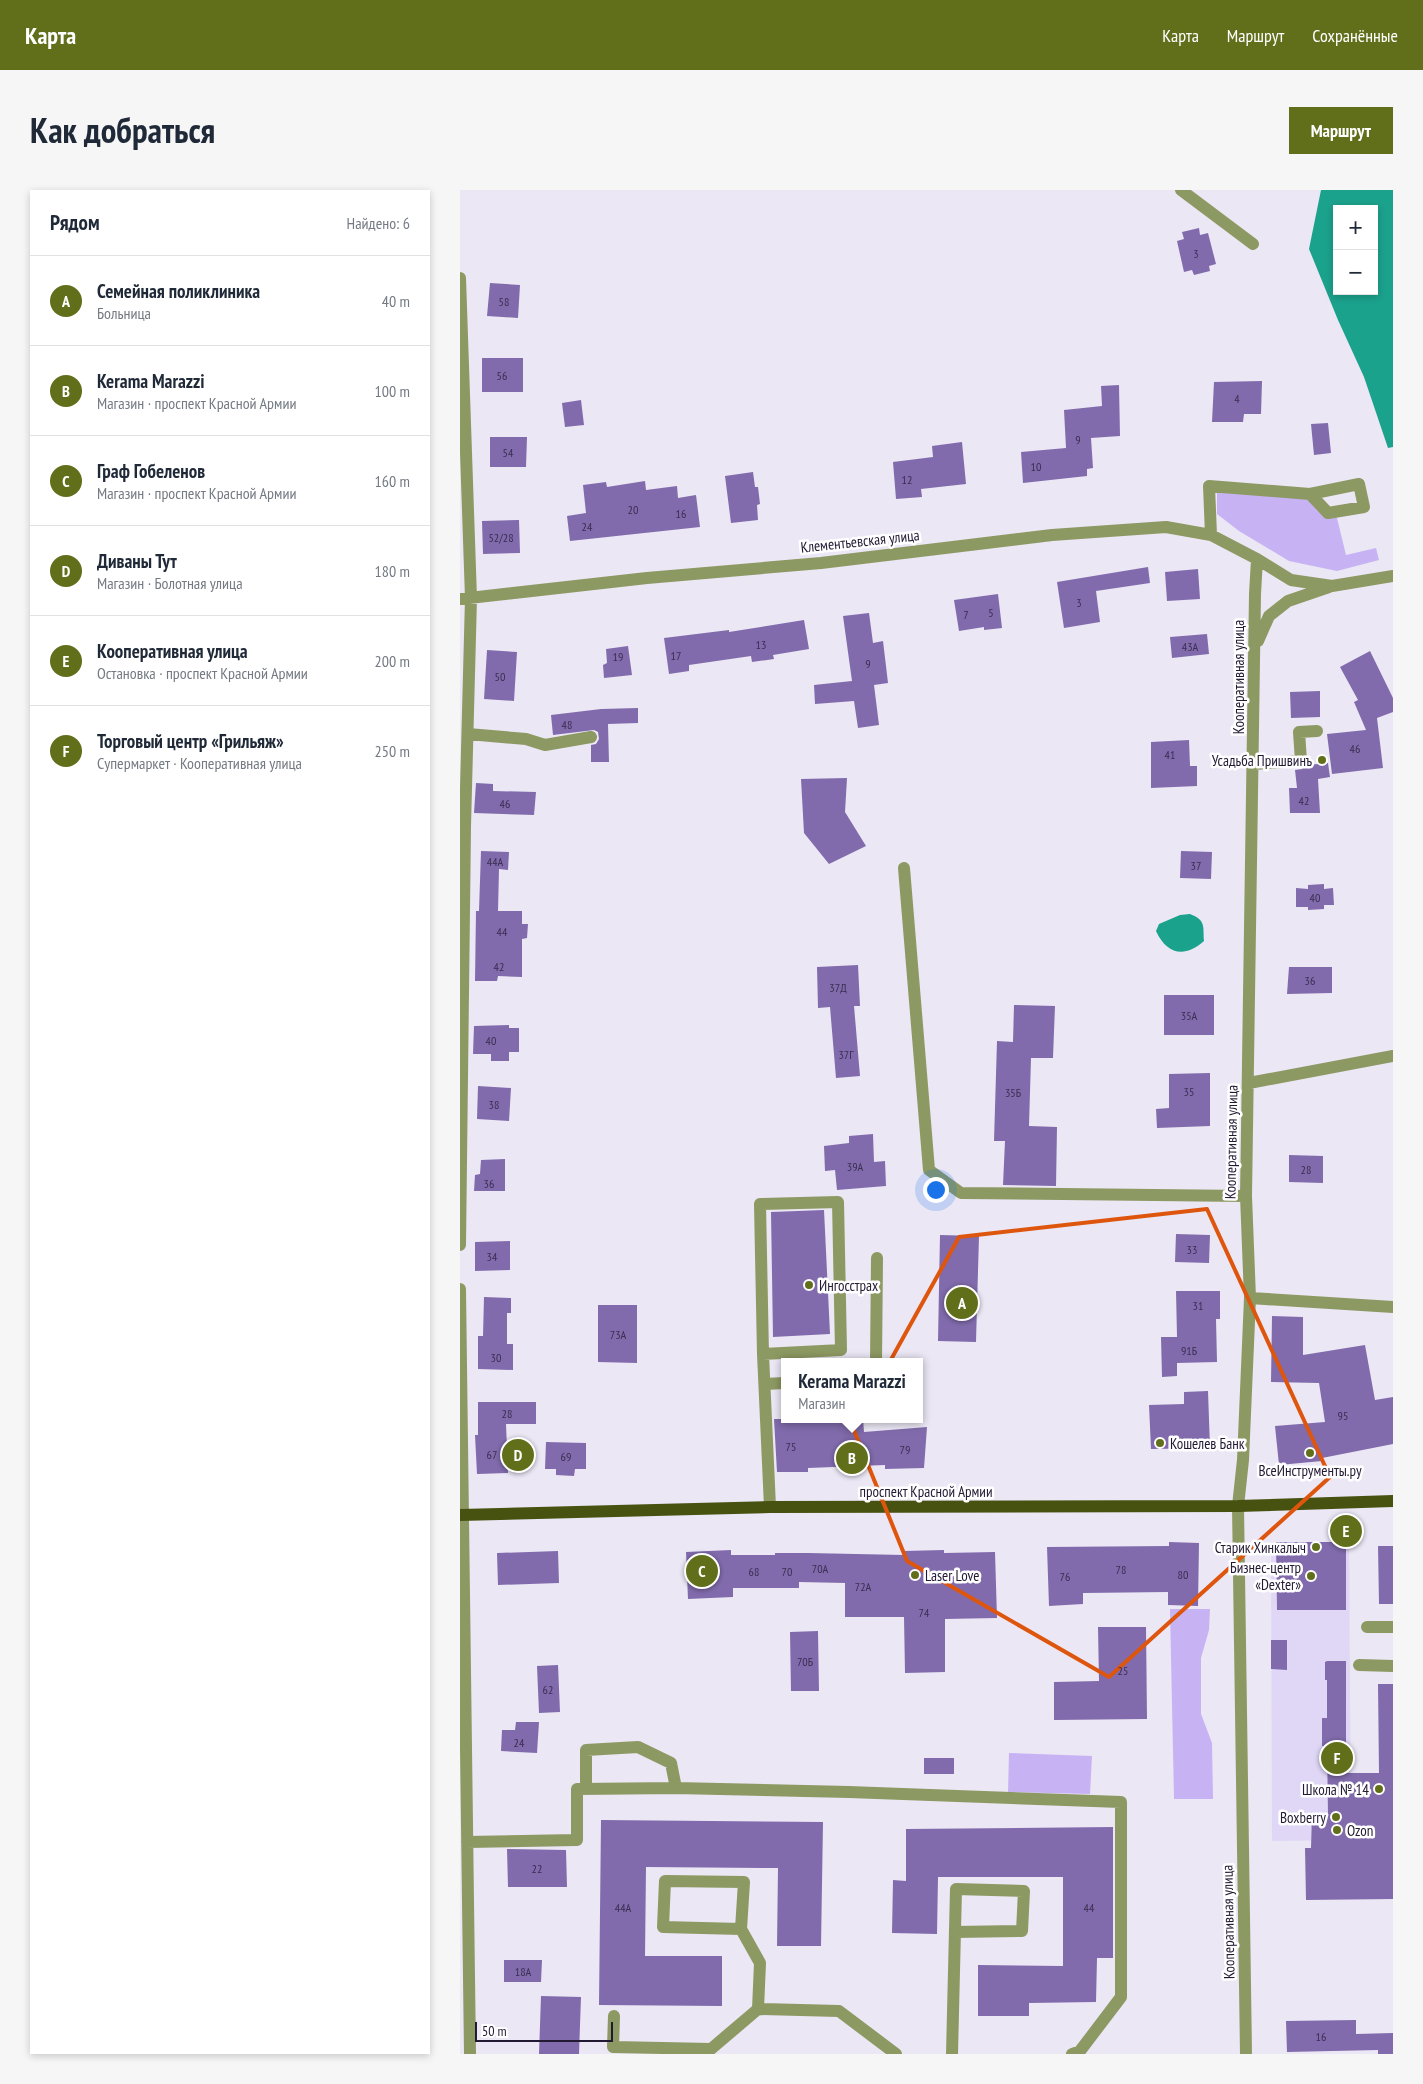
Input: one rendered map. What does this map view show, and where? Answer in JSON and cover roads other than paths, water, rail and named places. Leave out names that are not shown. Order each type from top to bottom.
[{"type":"main road","name":"проспект Красной Армии","points":[[461,1515],[770,1507],[1238,1506],[1393,1500]]},
{"type":"street","points":[[1181,190],[1253,244]]},
{"type":"street","points":[[460,278],[468,734],[460,1244]]},
{"type":"street","points":[[1211,535],[1209,486],[1310,494]]},
{"type":"street","name":"Клементьевская улица","points":[[466,598],[647,578],[821,562],[1052,535],[1166,527],[1211,535],[1257,559],[1290,580],[1332,586]]},
{"type":"street","name":"Кооперативная улица","points":[[1246,2054],[1238,1506],[1243,1460],[1250,1298],[1246,1196],[1257,559]]},
{"type":"street","points":[[1255,650],[1269,616],[1288,601],[1332,586],[1393,576]]},
{"type":"street","points":[[1254,764],[1301,761],[1299,732],[1317,731]]},
{"type":"street","points":[[468,734],[526,739],[546,745],[591,737]]},
{"type":"street","points":[[904,868],[929,1170],[961,1193],[1246,1196]]},
{"type":"street","points":[[1249,1083],[1393,1056]]},
{"type":"street","points":[[763,1354],[841,1350],[838,1202],[760,1204],[763,1354],[770,1507]]},
{"type":"street","points":[[876,1358],[877,1258]]},
{"type":"street","points":[[460,1289],[461,1515],[470,2054]]},
{"type":"street","points":[[1250,1298],[1393,1306]]},
{"type":"street","points":[[765,1384],[781,1383]]},
{"type":"street","points":[[1366,1627],[1393,1627]]},
{"type":"street","points":[[1359,1665],[1393,1666]]},
{"type":"street","points":[[586,1788],[586,1750],[638,1747],[671,1763],[676,1788]]},
{"type":"street","points":[[467,1842],[577,1840],[576,1789],[586,1788],[850,1792],[1121,1802],[1121,1997],[1080,2051],[1072,2054]]},
{"type":"street","points":[[741,1928],[663,1927],[665,1881],[744,1882],[741,1928],[760,1963],[758,2009]]},
{"type":"street","points":[[952,2054],[956,1889],[1024,1891],[1022,1932],[955,1932]]},
{"type":"street","points":[[614,2016],[613,2047],[700,2052],[711,2049],[758,2009],[839,2010],[896,2054]]},
{"type":"place","name":"Усадьба Пришвинъ","points":[[1322,760]]},
{"type":"place","name":"Ингосстрах","points":[[809,1285]]},
{"type":"place","name":"Семейная поликлиника","points":[[962,1303]]},
{"type":"place","name":"Кошелев Банк","points":[[1160,1443]]},
{"type":"place","name":"ВсеИнструменты.ру","points":[[1310,1453]]},
{"type":"place","name":"Диваны Тут","points":[[518,1455]]},
{"type":"place","name":"Kerama Marazzi","points":[[852,1458]]},
{"type":"place","name":"Кооперативная улица","points":[[1346,1531]]},
{"type":"place","name":"Старик Хинкалыч","points":[[1316,1547]]},
{"type":"place","name":"Граф Гобеленов","points":[[702,1571]]},
{"type":"place","name":"Laser Love","points":[[915,1575]]},
{"type":"place","name":"Бизнес-центр «Dexter»","points":[[1311,1576]]},
{"type":"place","name":"Торговый центр «Грильяж»","points":[[1337,1758]]},
{"type":"place","name":"Школа № 14","points":[[1379,1789]]},
{"type":"place","name":"Boxberry","points":[[1336,1817]]},
{"type":"place","name":"Ozon","points":[[1337,1830]]}]
